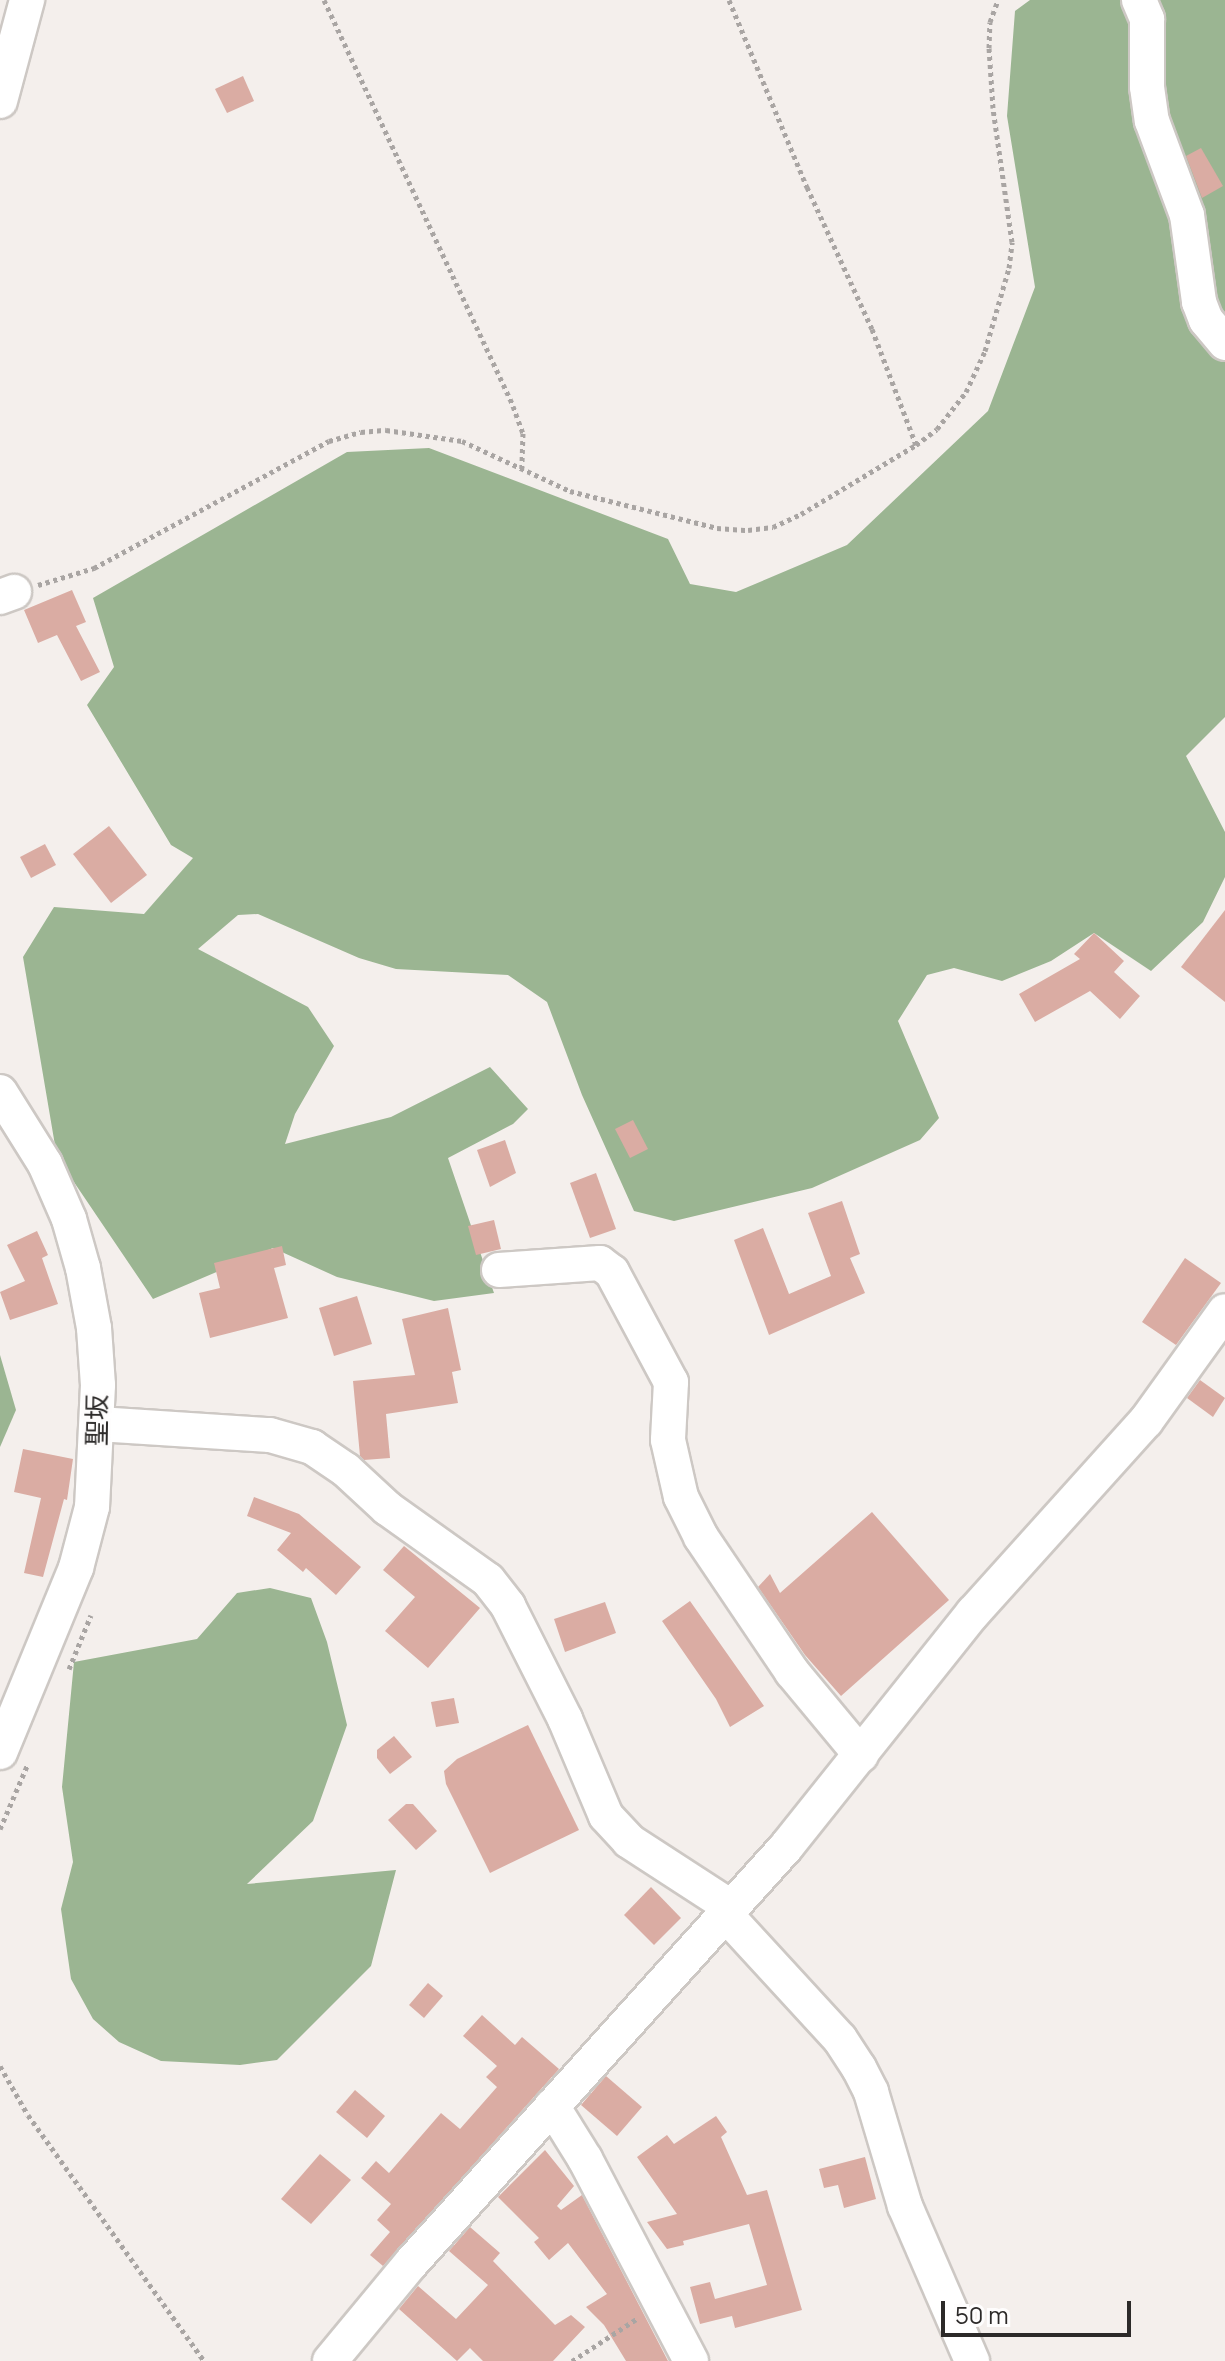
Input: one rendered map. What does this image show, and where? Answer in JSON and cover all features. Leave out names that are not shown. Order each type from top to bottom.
[{"type":"street","points":[[0,101],[27,0]]},
{"type":"street","points":[[1139,0],[1147,19],[1147,87],[1152,121],[1187,215],[1199,302],[1206,320],[1225,343]]},
{"type":"street","name":"聖坂","points":[[0,1092],[45,1164],[76,1243],[94,1328],[98,1424],[92,1507],[76,1568],[0,1752]]},
{"type":"street","points":[[499,1270],[600,1263],[612,1272],[671,1382],[668,1440],[681,1497],[701,1537],[792,1672],[861,1755]]},
{"type":"street","points":[[330,2361],[552,2106],[729,1912],[861,1755],[973,1613],[1146,1421],[1225,1311]]},
{"type":"street","points":[[98,1424],[270,1435],[312,1447],[346,1470],[387,1508],[488,1580],[508,1606],[565,1719],[606,1816],[629,1841],[729,1912],[840,2039],[859,2068],[871,2092],[905,2206],[972,2361]]},
{"type":"street","points":[[552,2106],[585,2159],[691,2361]]},
{"type":"path","points":[[324,0],[513,406],[523,433],[522,470]]},
{"type":"path","points":[[729,0],[807,187],[872,329],[916,445]]},
{"type":"path","points":[[7,595],[94,568],[329,441],[361,432],[386,430],[462,441],[570,491],[717,528],[748,530],[773,527],[801,514],[916,445],[937,429],[966,392],[985,351],[1009,268],[1012,242],[993,108],[989,48],[990,22],[998,0]]},
{"type":"path","points":[[0,2066],[28,2115],[204,2361]]},
{"type":"path","points":[[572,2361],[661,2304]]},
{"type":"green space","points":[[1030,0],[1225,0],[1225,717],[1186,756],[1225,832],[1225,877],[1203,922],[1151,971],[1094,933],[1051,961],[1002,981],[954,968],[927,975],[898,1021],[939,1118],[920,1140],[812,1188],[674,1221],[634,1211],[582,1095],[547,1002],[508,975],[396,969],[359,958],[258,914],[238,915],[198,949],[308,1007],[334,1046],[295,1114],[285,1144],[391,1117],[490,1067],[528,1109],[513,1124],[448,1158],[494,1293],[434,1301],[337,1277],[273,1248],[153,1299],[57,1157],[23,957],[54,907],[144,914],[193,858],[171,845],[87,705],[114,667],[93,598],[347,452],[429,448],[668,539],[690,584],[736,592],[847,545],[988,411],[1035,287],[1007,116],[1015,11]]},
{"type":"green space","points":[[0,1355],[16,1410],[0,1447]]},
{"type":"green space","points":[[270,1588],[311,1598],[327,1642],[347,1725],[313,1821],[247,1884],[396,1870],[371,1966],[277,2060],[240,2065],[161,2061],[119,2042],[93,2019],[71,1979],[61,1909],[73,1862],[62,1787],[74,1662],[197,1639],[237,1593]]},
{"type":"building","points":[[243,76],[254,101],[227,113],[215,89]]},
{"type":"building","points":[[1201,148],[1223,186],[1202,198],[1186,156]]},
{"type":"building","points":[[72,590],[86,622],[76,626],[100,672],[81,681],[57,635],[38,643],[24,610]]},
{"type":"building","points":[[109,826],[147,875],[111,903],[73,854]]},
{"type":"building","points":[[45,844],[56,865],[31,878],[20,857]]},
{"type":"building","points":[[1225,910],[1225,1002],[1181,967]]},
{"type":"building","points":[[1094,933],[1124,961],[1114,972],[1140,996],[1120,1019],[1090,991],[1035,1022],[1019,994],[1080,959],[1074,954]]},
{"type":"building","points":[[633,1120],[648,1149],[630,1158],[615,1129]]},
{"type":"building","points":[[505,1140],[516,1173],[490,1187],[477,1150]]},
{"type":"building","points":[[596,1173],[616,1229],[590,1238],[570,1183]]},
{"type":"building","points":[[842,1201],[860,1254],[850,1258],[865,1293],[769,1335],[734,1240],[763,1228],[789,1294],[831,1276],[808,1213]]},
{"type":"building","points":[[494,1220],[501,1249],[476,1255],[468,1226]]},
{"type":"building","points":[[37,1231],[48,1255],[42,1258],[58,1304],[10,1320],[0,1292],[25,1281],[7,1245]]},
{"type":"building","points":[[282,1246],[286,1265],[274,1268],[288,1318],[210,1338],[199,1293],[220,1288],[214,1263]]},
{"type":"building","points":[[1185,1258],[1221,1283],[1176,1345],[1142,1322]]},
{"type":"building","points":[[357,1296],[372,1344],[334,1356],[319,1308]]},
{"type":"building","points":[[448,1308],[461,1370],[452,1372],[458,1403],[386,1414],[390,1458],[364,1460],[360,1456],[353,1381],[415,1375],[402,1319]]},
{"type":"building","points":[[1200,1380],[1225,1398],[1213,1417],[1187,1398]]},
{"type":"building","points":[[23,1449],[73,1459],[67,1500],[64,1499],[43,1577],[24,1573],[41,1498],[14,1492]]},
{"type":"building","points":[[254,1497],[299,1514],[361,1567],[336,1595],[306,1568],[303,1572],[277,1550],[291,1533],[247,1516]]},
{"type":"building","points":[[872,1512],[949,1600],[841,1696],[805,1655],[758,1587],[770,1574],[780,1593]]},
{"type":"building","points":[[404,1546],[480,1608],[428,1668],[385,1631],[415,1597],[383,1570]]},
{"type":"building","points":[[690,1601],[764,1706],[730,1727],[716,1699],[662,1621]]},
{"type":"building","points":[[605,1602],[616,1633],[565,1652],[554,1619]]},
{"type":"building","points":[[454,1698],[459,1723],[436,1727],[431,1702]]},
{"type":"building","points":[[528,1725],[579,1830],[490,1873],[446,1784],[444,1771],[457,1759]]},
{"type":"building","points":[[394,1736],[412,1757],[390,1774],[377,1758],[377,1750]]},
{"type":"building","points":[[406,1804],[413,1804],[437,1831],[416,1850],[388,1820]]},
{"type":"building","points":[[651,1887],[681,1918],[654,1945],[624,1915]]},
{"type":"building","points":[[428,1983],[443,1996],[424,2018],[409,2005]]},
{"type":"building","points":[[482,2015],[515,2045],[522,2037],[559,2069],[383,2266],[370,2255],[390,2232],[377,2220],[391,2204],[361,2178],[376,2161],[389,2173],[441,2113],[460,2129],[497,2087],[486,2077],[497,2066],[463,2036]]},
{"type":"building","points":[[606,2076],[642,2107],[617,2136],[581,2105]]},
{"type":"building","points":[[355,2090],[385,2116],[367,2138],[336,2112]]},
{"type":"building","points":[[716,2116],[727,2132],[721,2137],[747,2195],[767,2190],[802,2310],[735,2328],[732,2316],[700,2324],[690,2287],[710,2282],[715,2299],[767,2285],[749,2224],[683,2241],[684,2245],[667,2249],[647,2222],[677,2214],[637,2157],[667,2135],[674,2144]]},
{"type":"building","points":[[545,2150],[574,2186],[557,2206],[561,2210],[582,2195],[668,2361],[626,2361],[604,2325],[586,2307],[607,2294],[568,2243],[549,2260],[534,2242],[539,2238],[498,2197]]},
{"type":"building","points":[[320,2154],[351,2180],[311,2224],[281,2199]]},
{"type":"building","points":[[865,2157],[876,2199],[844,2208],[838,2185],[824,2188],[819,2169]]},
{"type":"building","points":[[470,2227],[500,2253],[493,2261],[555,2325],[571,2315],[585,2327],[553,2361],[483,2361],[470,2348],[457,2361],[399,2309],[418,2286],[456,2319],[488,2285],[449,2251]]}]
